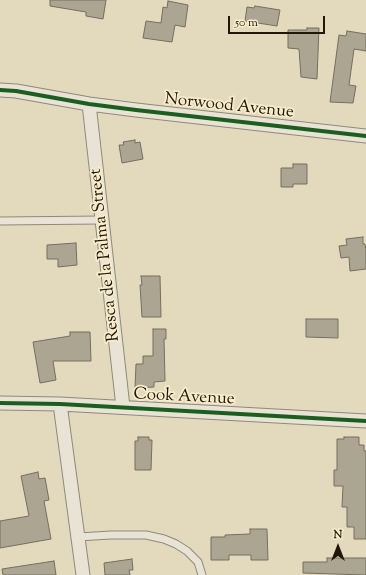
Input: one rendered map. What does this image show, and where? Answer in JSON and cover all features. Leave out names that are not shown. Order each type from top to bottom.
[{"type":"street","name":"Norwood Avenue","points":[[0,90],[16,91],[89,104],[366,136]]},
{"type":"street","name":"Resca de la Palma Street","points":[[89,104],[123,407]]},
{"type":"street","name":"Cook Avenue","points":[[0,403],[123,407],[366,421]]},
{"type":"street","points":[[60,404],[83,575]]},
{"type":"lane","points":[[0,221],[102,220]]},
{"type":"lane","points":[[78,537],[146,535],[164,539],[187,551],[198,562],[202,575]]},
{"type":"building","points":[[50,0],[106,0],[103,19],[86,16],[86,12],[50,6]]},
{"type":"building","points":[[168,1],[188,5],[185,27],[175,25],[172,42],[143,38],[146,21],[161,23],[163,7],[167,8]]},
{"type":"building","points":[[255,6],[280,10],[277,26],[245,21],[247,7],[254,8]]},
{"type":"building","points":[[307,28],[319,28],[317,79],[301,77],[299,49],[288,48],[288,30],[307,30]]},
{"type":"building","points":[[347,31],[366,34],[366,51],[354,49],[349,85],[356,86],[353,103],[330,102],[339,35],[346,36]]},
{"type":"building","points":[[135,140],[135,143],[140,142],[143,159],[122,163],[119,145],[124,145],[123,142]]},
{"type":"building","points":[[293,164],[307,164],[307,184],[293,184],[293,187],[281,187],[281,168],[293,168]]},
{"type":"building","points":[[363,237],[363,244],[365,244],[366,249],[366,269],[350,271],[349,257],[341,258],[339,246],[347,245],[346,239]]},
{"type":"building","points":[[76,243],[77,265],[58,267],[58,259],[47,259],[47,245]]},
{"type":"building","points":[[141,276],[160,276],[161,317],[142,317],[140,285],[142,285]]},
{"type":"building","points":[[306,319],[338,319],[338,338],[306,337]]},
{"type":"building","points":[[153,329],[166,329],[166,339],[164,339],[165,381],[154,382],[154,387],[135,388],[136,364],[143,364],[143,356],[153,356]]},
{"type":"building","points":[[70,332],[90,332],[91,361],[53,361],[56,380],[40,383],[33,342],[70,336]]},
{"type":"building","points":[[138,437],[149,437],[149,440],[152,440],[151,470],[135,470],[135,441],[138,441]]},
{"type":"building","points":[[344,437],[359,437],[359,445],[364,445],[364,451],[366,451],[366,539],[354,539],[354,527],[347,527],[347,507],[342,507],[343,486],[334,486],[334,470],[337,470],[337,439],[344,439]]},
{"type":"building","points":[[38,472],[39,479],[45,478],[49,500],[44,501],[51,539],[0,548],[0,521],[29,516],[21,476]]},
{"type":"building","points":[[250,529],[267,529],[268,560],[251,560],[251,555],[229,555],[229,560],[211,560],[211,537],[250,534]]},
{"type":"building","points":[[327,558],[366,558],[366,575],[303,573],[303,562],[327,562]]},
{"type":"building","points":[[132,559],[133,570],[129,570],[130,575],[105,575],[104,563]]},
{"type":"building","points":[[54,561],[56,575],[3,575],[2,569]]},
{"type":"cycle path","points":[[0,90],[16,91],[89,104],[136,110],[366,136]]},
{"type":"cycle path","points":[[0,403],[60,404],[366,421]]}]
